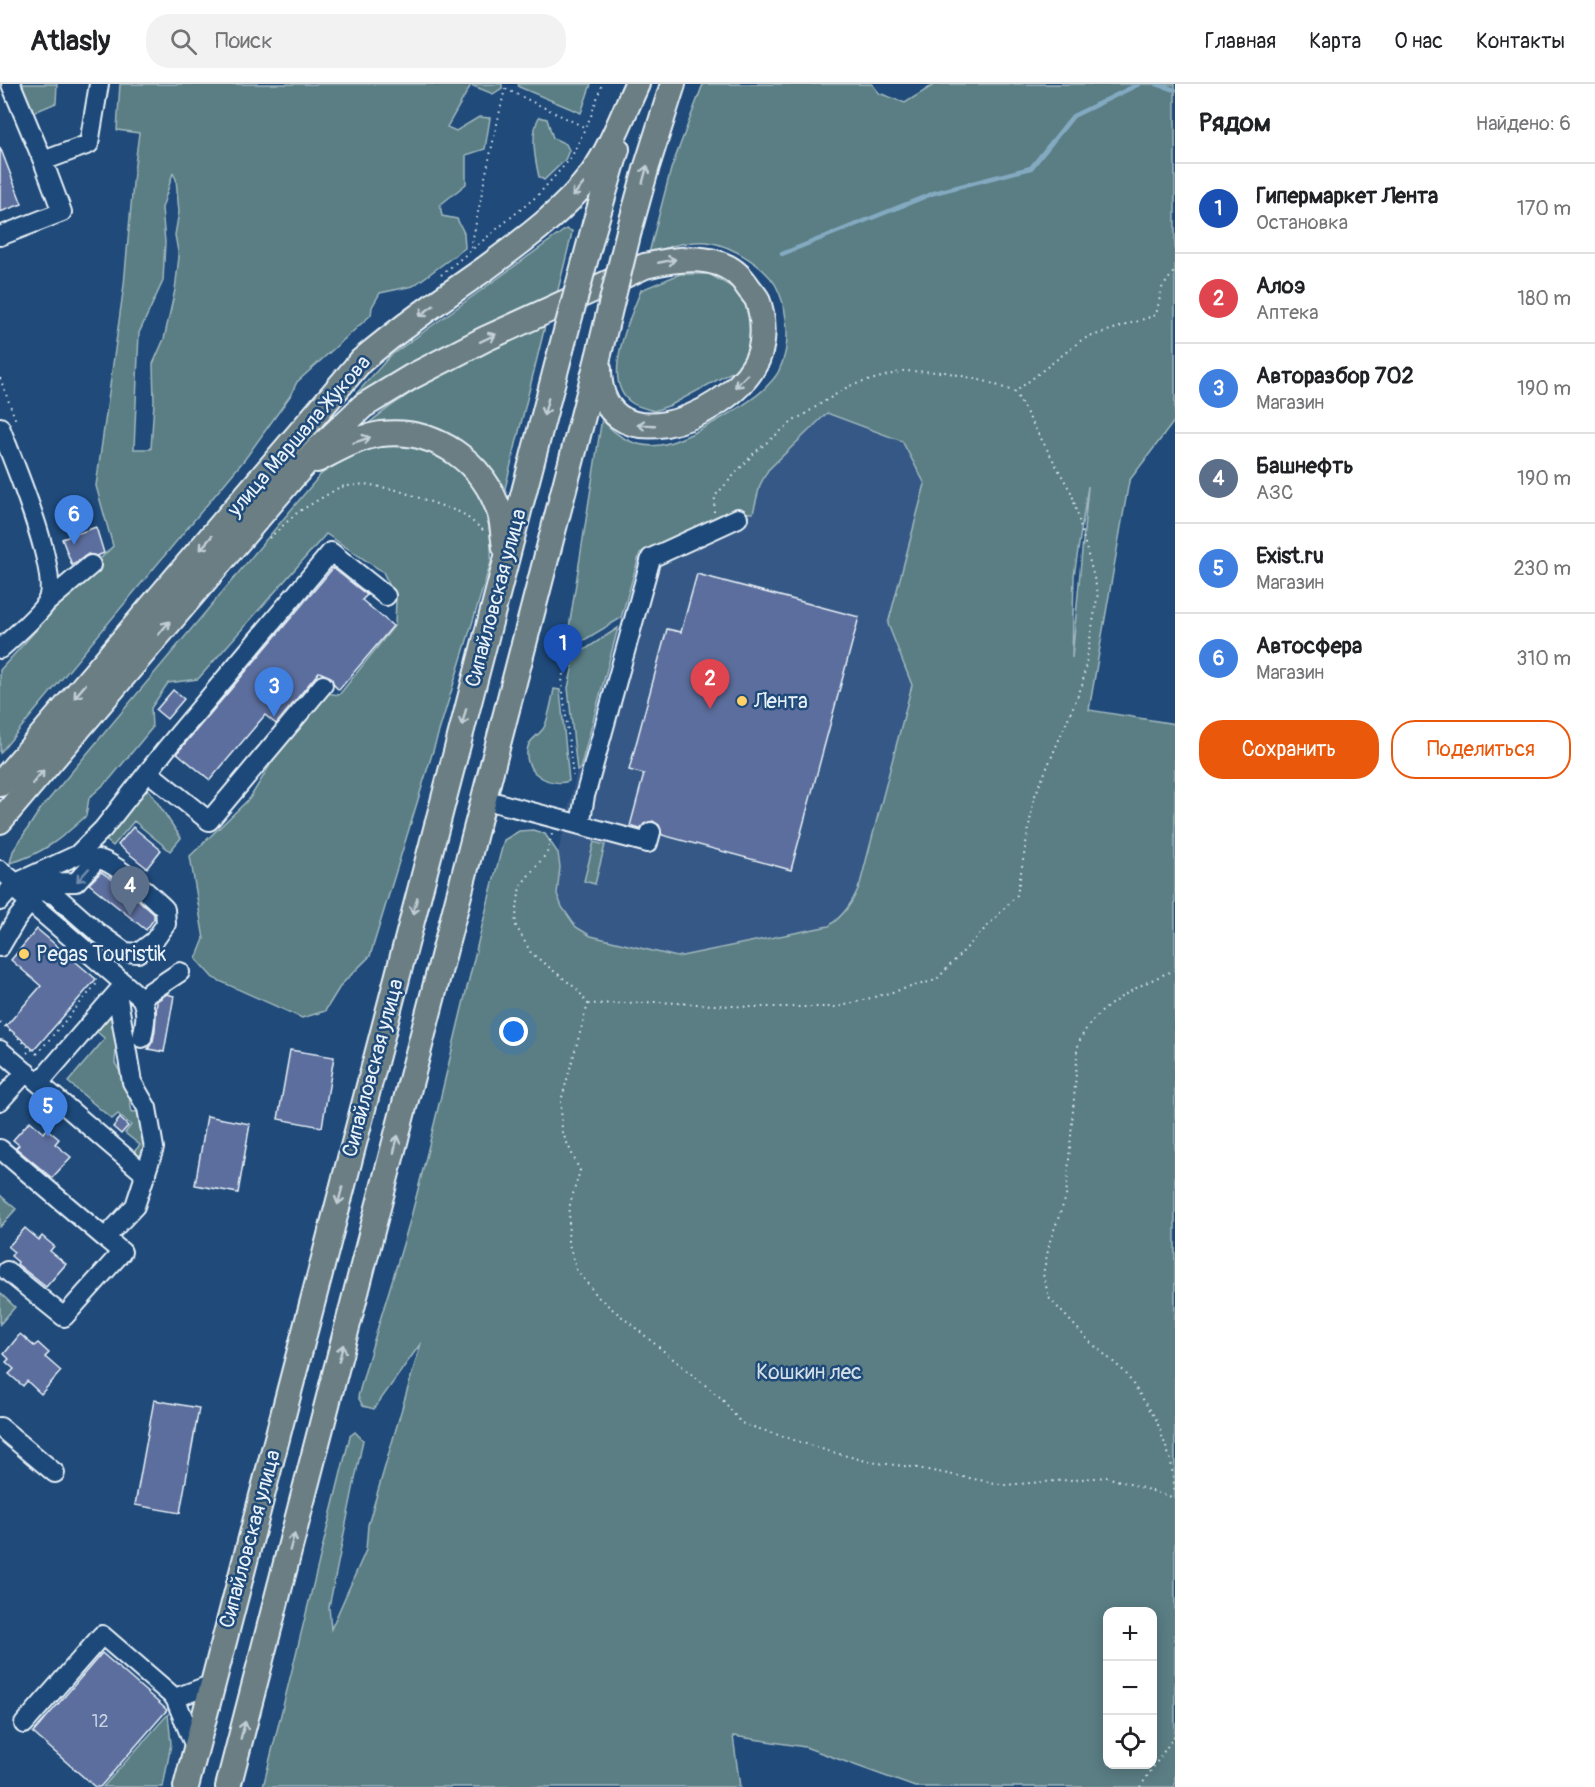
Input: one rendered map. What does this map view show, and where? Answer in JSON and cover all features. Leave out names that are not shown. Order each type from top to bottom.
[{"type":"main road","name":"Сипайловская улица","points":[[186,1787],[506,557],[595,224],[637,84]]},
{"type":"main road","name":"улица Маршала Жукова","points":[[0,784],[361,362],[387,339],[532,234],[577,192],[607,149],[637,84]]},
{"type":"main road","name":"Сипайловская улица","points":[[228,1787],[399,1133],[629,231],[673,84]]},
{"type":"main road","name":"улица Маршала Жукова","points":[[0,821],[293,477],[318,449],[363,406],[411,376],[485,339],[645,266],[673,260],[699,259],[725,266],[742,279],[756,299],[761,321],[762,343],[754,366],[720,401],[681,421],[640,426],[625,421],[611,410],[602,395],[598,358]]},
{"type":"main road","points":[[293,477],[318,460],[347,445],[379,434],[410,433],[446,445],[478,470],[500,515],[506,557]]},
{"type":"street","points":[[0,236],[62,212],[11,84]]},
{"type":"street","points":[[43,161],[89,144],[99,84]]},
{"type":"street","points":[[0,427],[38,530],[50,586],[46,603]]},
{"type":"street","points":[[580,825],[585,796],[651,558],[738,518]]},
{"type":"street","points":[[0,901],[14,885],[77,855],[103,829],[331,552],[386,596]]},
{"type":"street","points":[[0,650],[46,603],[91,566]]},
{"type":"street","points":[[148,772],[209,821],[323,686]]},
{"type":"street","points":[[483,799],[648,843],[651,832]]},
{"type":"street","points":[[96,859],[102,859],[128,877],[165,909],[166,924],[154,941],[138,953],[125,952],[97,932],[55,895],[14,885],[76,882],[96,859]]},
{"type":"street","points":[[0,870],[120,988],[141,998],[146,1017],[142,1038]]},
{"type":"street","points":[[0,947],[19,915],[30,902]]},
{"type":"street","points":[[141,998],[180,972]]},
{"type":"street","points":[[0,1101],[32,1078],[120,988]]},
{"type":"street","points":[[105,1238],[131,1212],[153,1153],[153,1136],[147,1108],[132,1082],[120,988]]},
{"type":"street","points":[[0,1050],[146,1175]]},
{"type":"street","points":[[0,1149],[122,1252],[64,1317],[7,1270]]},
{"type":"street","points":[[0,1427],[55,1473]]},
{"type":"street","points":[[24,1725],[102,1635],[175,1698],[196,1749]]},
{"type":"street","points":[[175,1698],[213,1684]]},
{"type":"path","points":[[471,248],[506,84]]},
{"type":"path","points":[[506,89],[586,128],[602,84]]},
{"type":"path","points":[[1015,392],[1083,339],[1156,315],[1162,288],[1175,270]]},
{"type":"path","points":[[588,1004],[658,1002],[751,1007],[838,1007],[936,980],[1017,895],[1034,798],[1082,686],[1098,593],[1072,494],[1015,392],[988,382],[945,372],[903,371],[849,386],[792,422],[755,452],[715,496],[712,530]]},
{"type":"path","points":[[269,538],[298,512],[340,487],[365,484],[396,490],[462,513],[486,532]]},
{"type":"path","points":[[563,674],[562,683],[573,777],[585,796]]},
{"type":"path","points":[[556,818],[548,853],[520,886],[515,924],[531,953],[577,989],[588,1004]]},
{"type":"path","points":[[1175,970],[1120,997],[1084,1032],[1076,1050],[1066,1197],[1050,1241],[1043,1274],[1049,1298],[1090,1342],[1125,1372],[1156,1419],[1171,1461],[1175,1493]]},
{"type":"path","points":[[37,1054],[103,977]]},
{"type":"path","points":[[588,1004],[561,1101],[561,1132],[579,1171],[570,1204],[568,1241],[576,1269],[598,1298],[722,1400],[741,1423],[870,1462],[912,1467],[1005,1485],[1107,1477],[1175,1498]]},
{"type":"path","points":[[0,1022],[31,1049]]},
{"type":"path","points":[[1140,1787],[1175,1735]]},
{"type":"shaded area","points":[[827,412],[903,441],[925,484],[888,624],[912,685],[860,884],[853,902],[842,916],[829,926],[677,957],[591,936],[576,928],[562,907],[557,894],[560,867],[558,853],[577,771],[580,769],[640,553],[726,512],[753,513],[760,485],[768,470]]},
{"type":"green space","points":[[18,84],[57,84],[56,103],[30,114]]},
{"type":"green space","points":[[120,84],[502,84],[502,88],[493,94],[471,85],[447,127],[456,131],[479,117],[490,118],[485,149],[466,155],[466,184],[440,205],[442,216],[457,219],[464,233],[465,248],[413,286],[380,293],[372,307],[371,315],[297,382],[290,396],[245,459],[0,753],[0,670],[65,598],[67,592],[113,546],[96,486],[124,285],[139,133],[117,130]],"holes":[[[173,173],[176,179],[179,212],[175,235],[179,257],[175,290],[164,339],[153,364],[154,402],[151,449],[134,449],[139,333],[163,281],[165,242],[162,208]]]},
{"type":"green space","points":[[518,84],[591,84],[581,113],[519,87]]},
{"type":"green space","name":"Кошкин лес","points":[[703,84],[872,84],[879,93],[905,103],[935,84],[1175,84],[1175,420],[1129,481],[1089,710],[1175,724],[1175,1787],[915,1787],[805,1747],[733,1736],[740,1787],[263,1787],[350,1436],[355,1432],[363,1440],[329,1607],[331,1629],[366,1550],[368,1525],[421,1343],[374,1409],[363,1406],[358,1397],[412,1213],[504,840],[519,831],[533,830],[545,834],[558,853],[560,867],[557,894],[562,907],[576,927],[591,936],[677,957],[829,926],[848,907],[860,884],[912,685],[888,624],[925,484],[902,441],[827,413],[768,470],[760,485],[753,513],[726,512],[640,553],[621,618],[571,648],[566,647],[602,418],[620,436],[635,443],[651,446],[671,442],[716,421],[759,393],[778,373],[786,350],[786,320],[779,292],[759,266],[738,253],[707,242],[685,243],[649,253],[671,169]],"holes":[[[1088,487],[1072,658],[1074,576]]]},
{"type":"green space","points":[[539,117],[547,119],[553,138],[566,144],[569,150],[565,160],[544,180],[539,177],[534,147],[536,124]]},
{"type":"green space","points":[[566,229],[572,231],[557,294],[449,343],[411,364],[350,405],[348,403],[390,356]]},
{"type":"green space","points":[[680,274],[709,274],[739,291],[752,313],[756,342],[745,365],[671,405],[654,411],[632,403],[623,393],[618,380],[620,348],[641,290]]},
{"type":"green space","points":[[545,326],[501,505],[477,461],[358,432],[401,399],[447,371]]},
{"type":"green space","points":[[395,443],[438,454],[457,466],[467,477],[476,489],[487,517],[491,562],[370,956],[341,985],[325,1011],[302,1018],[213,978],[196,959],[204,939],[190,856],[250,798],[284,742],[327,693],[339,695],[395,625],[396,599],[383,572],[326,534],[198,679],[168,683],[151,708],[152,728],[110,779],[89,798],[86,816],[51,845],[10,863],[13,851],[39,811],[321,474],[356,454]]},
{"type":"green space","points":[[618,628],[580,769],[577,771],[568,688],[575,656]]},
{"type":"green space","points":[[554,689],[560,690],[569,781],[562,782],[540,777],[534,772],[527,759],[529,744],[547,721]]},
{"type":"green space","points":[[145,784],[181,838],[170,851],[134,821],[113,846],[102,837]]},
{"type":"green space","points":[[594,842],[605,845],[595,884],[584,881]]},
{"type":"green space","points":[[110,1009],[117,1034],[115,1063],[126,1082],[132,1112],[143,1111],[149,1141],[143,1158],[140,1159],[132,1154],[140,1145],[125,1133],[131,1125],[118,1114],[112,1119],[68,1082],[103,1041],[104,1038],[95,1030]]},
{"type":"green space","points":[[0,1195],[16,1209],[0,1227]]},
{"type":"green space","points":[[0,1293],[15,1307],[0,1324]]},
{"type":"green space","points":[[168,1714],[171,1744],[163,1787],[103,1787]]},
{"type":"building","points":[[0,147],[22,204],[0,212]]},
{"type":"building","points":[[96,527],[104,553],[97,556],[88,554],[72,565],[62,539]]},
{"type":"building","points":[[333,568],[367,595],[362,600],[393,626],[339,690],[331,677],[319,672],[276,724],[265,715],[210,780],[177,753]]},
{"type":"building","name":"Лента","points":[[697,574],[859,617],[791,870],[662,835],[659,825],[653,821],[644,824],[640,829],[630,826],[644,774],[629,770],[667,629],[681,632]]},
{"type":"building","points":[[173,690],[184,699],[167,719],[156,710]]},
{"type":"building","points":[[133,827],[161,850],[147,868],[118,845]]},
{"type":"building","points":[[101,872],[125,888],[154,914],[154,919],[146,930],[89,884]]},
{"type":"building","points":[[37,929],[96,979],[34,1050],[6,1026],[41,986],[11,960]]},
{"type":"building","points":[[167,994],[174,996],[164,1052],[148,1049],[153,1041],[157,1001]]},
{"type":"building","points":[[290,1050],[334,1057],[322,1127],[278,1119]]},
{"type":"building","points":[[207,1116],[250,1124],[238,1193],[195,1185]]},
{"type":"building","points":[[120,1118],[128,1126],[121,1134],[113,1127]]},
{"type":"building","points":[[30,1121],[44,1133],[47,1129],[59,1139],[55,1144],[71,1157],[52,1178],[16,1148],[19,1145],[13,1140]]},
{"type":"building","points":[[25,1228],[39,1240],[42,1236],[54,1246],[50,1251],[66,1264],[46,1287],[17,1264],[18,1262],[11,1256],[14,1252],[8,1247]]},
{"type":"building","points":[[20,1334],[34,1346],[38,1343],[49,1353],[45,1357],[61,1371],[41,1394],[27,1381],[23,1386],[9,1374],[14,1369],[6,1362],[9,1359],[4,1354]]},
{"type":"building","points":[[154,1400],[199,1408],[180,1513],[135,1505]]},
{"type":"building","points":[[102,1653],[167,1710],[100,1787],[95,1787],[33,1733]]},
{"type":"waterway","points":[[782,254],[934,193],[1031,168],[1073,116],[1139,84]]},
{"type":"waterway","points":[[1157,84],[1175,90]]},
{"type":"place","name":"Автосфера","points":[[74,545]]},
{"type":"place","name":"Гипермаркет Лента","points":[[563,674]]},
{"type":"place","name":"Лента","points":[[742,701]]},
{"type":"place","name":"Алоэ","points":[[710,709]]},
{"type":"place","name":"Авторазбор 702","points":[[274,717]]},
{"type":"place","name":"Башнефть","points":[[130,916]]},
{"type":"place","name":"Pegas Touristik","points":[[24,954]]},
{"type":"place","name":"Exist.ru","points":[[48,1137]]}]
